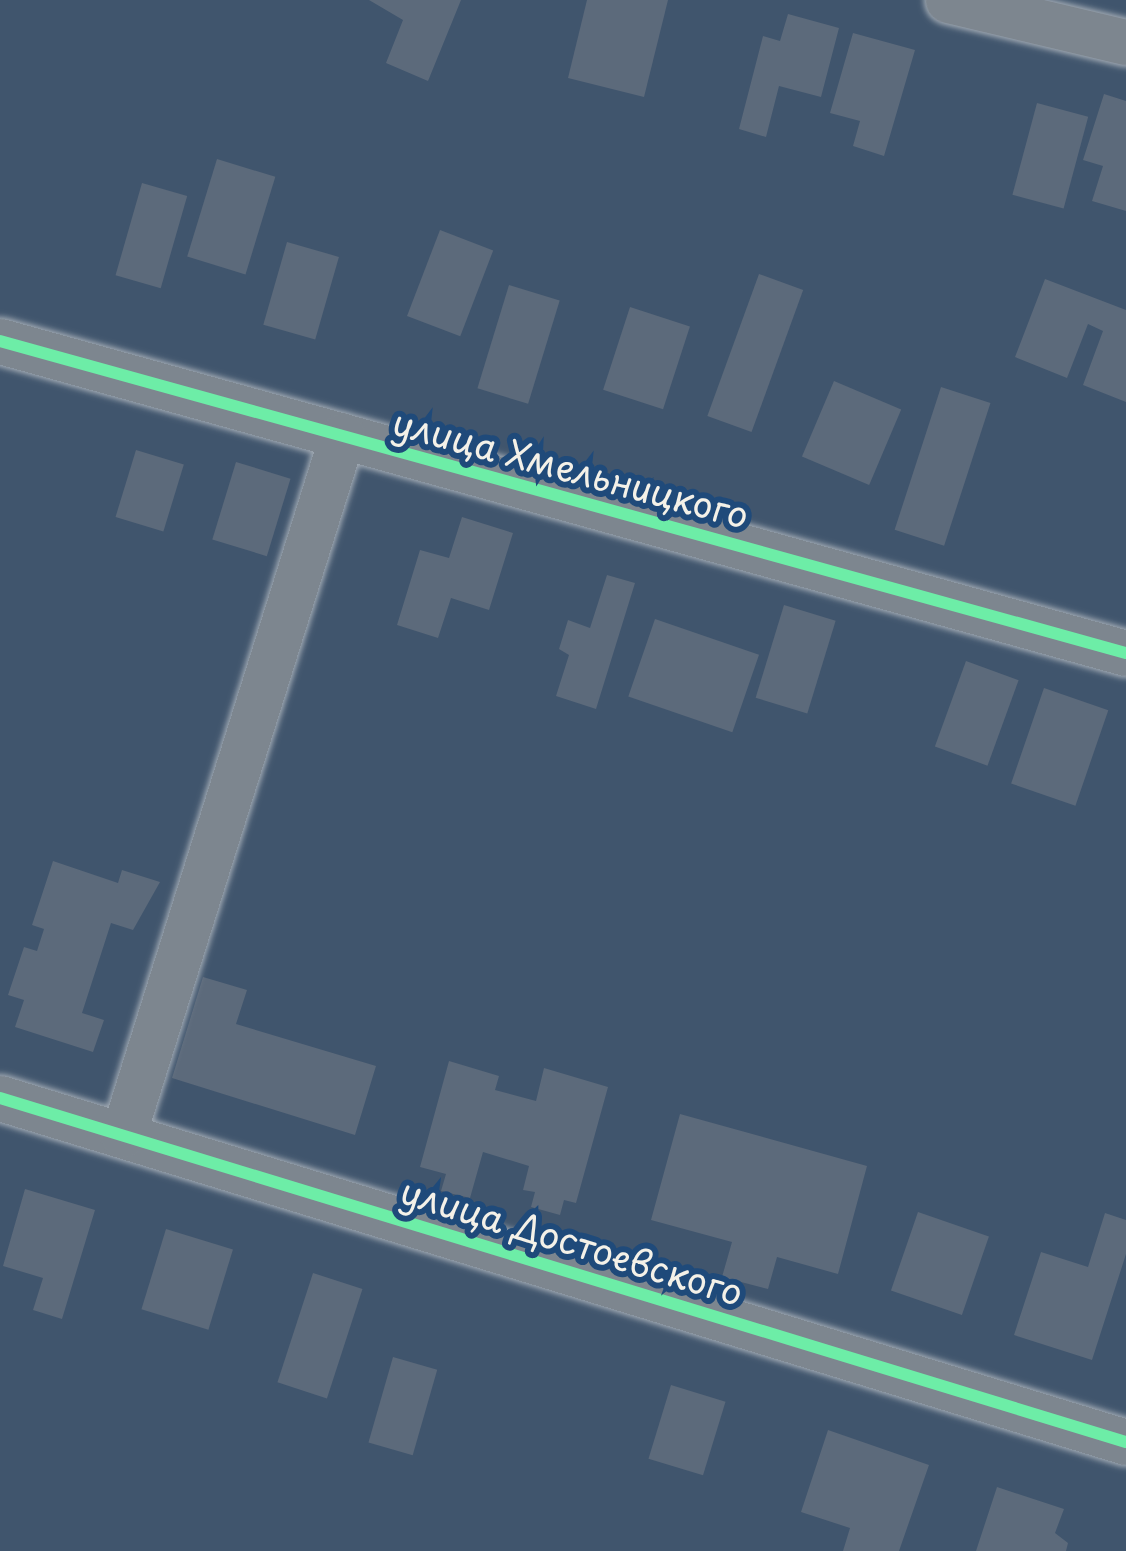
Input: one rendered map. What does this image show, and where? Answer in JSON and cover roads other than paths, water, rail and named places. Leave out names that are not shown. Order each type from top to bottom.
[{"type":"street","points":[[948,0],[1126,43]]},
{"type":"street","name":"улица Хмельницкого","points":[[0,341],[1126,653]]},
{"type":"street","points":[[123,1135],[342,436]]},
{"type":"street","name":"улица Достоевского","points":[[0,1098],[1126,1442]]}]
